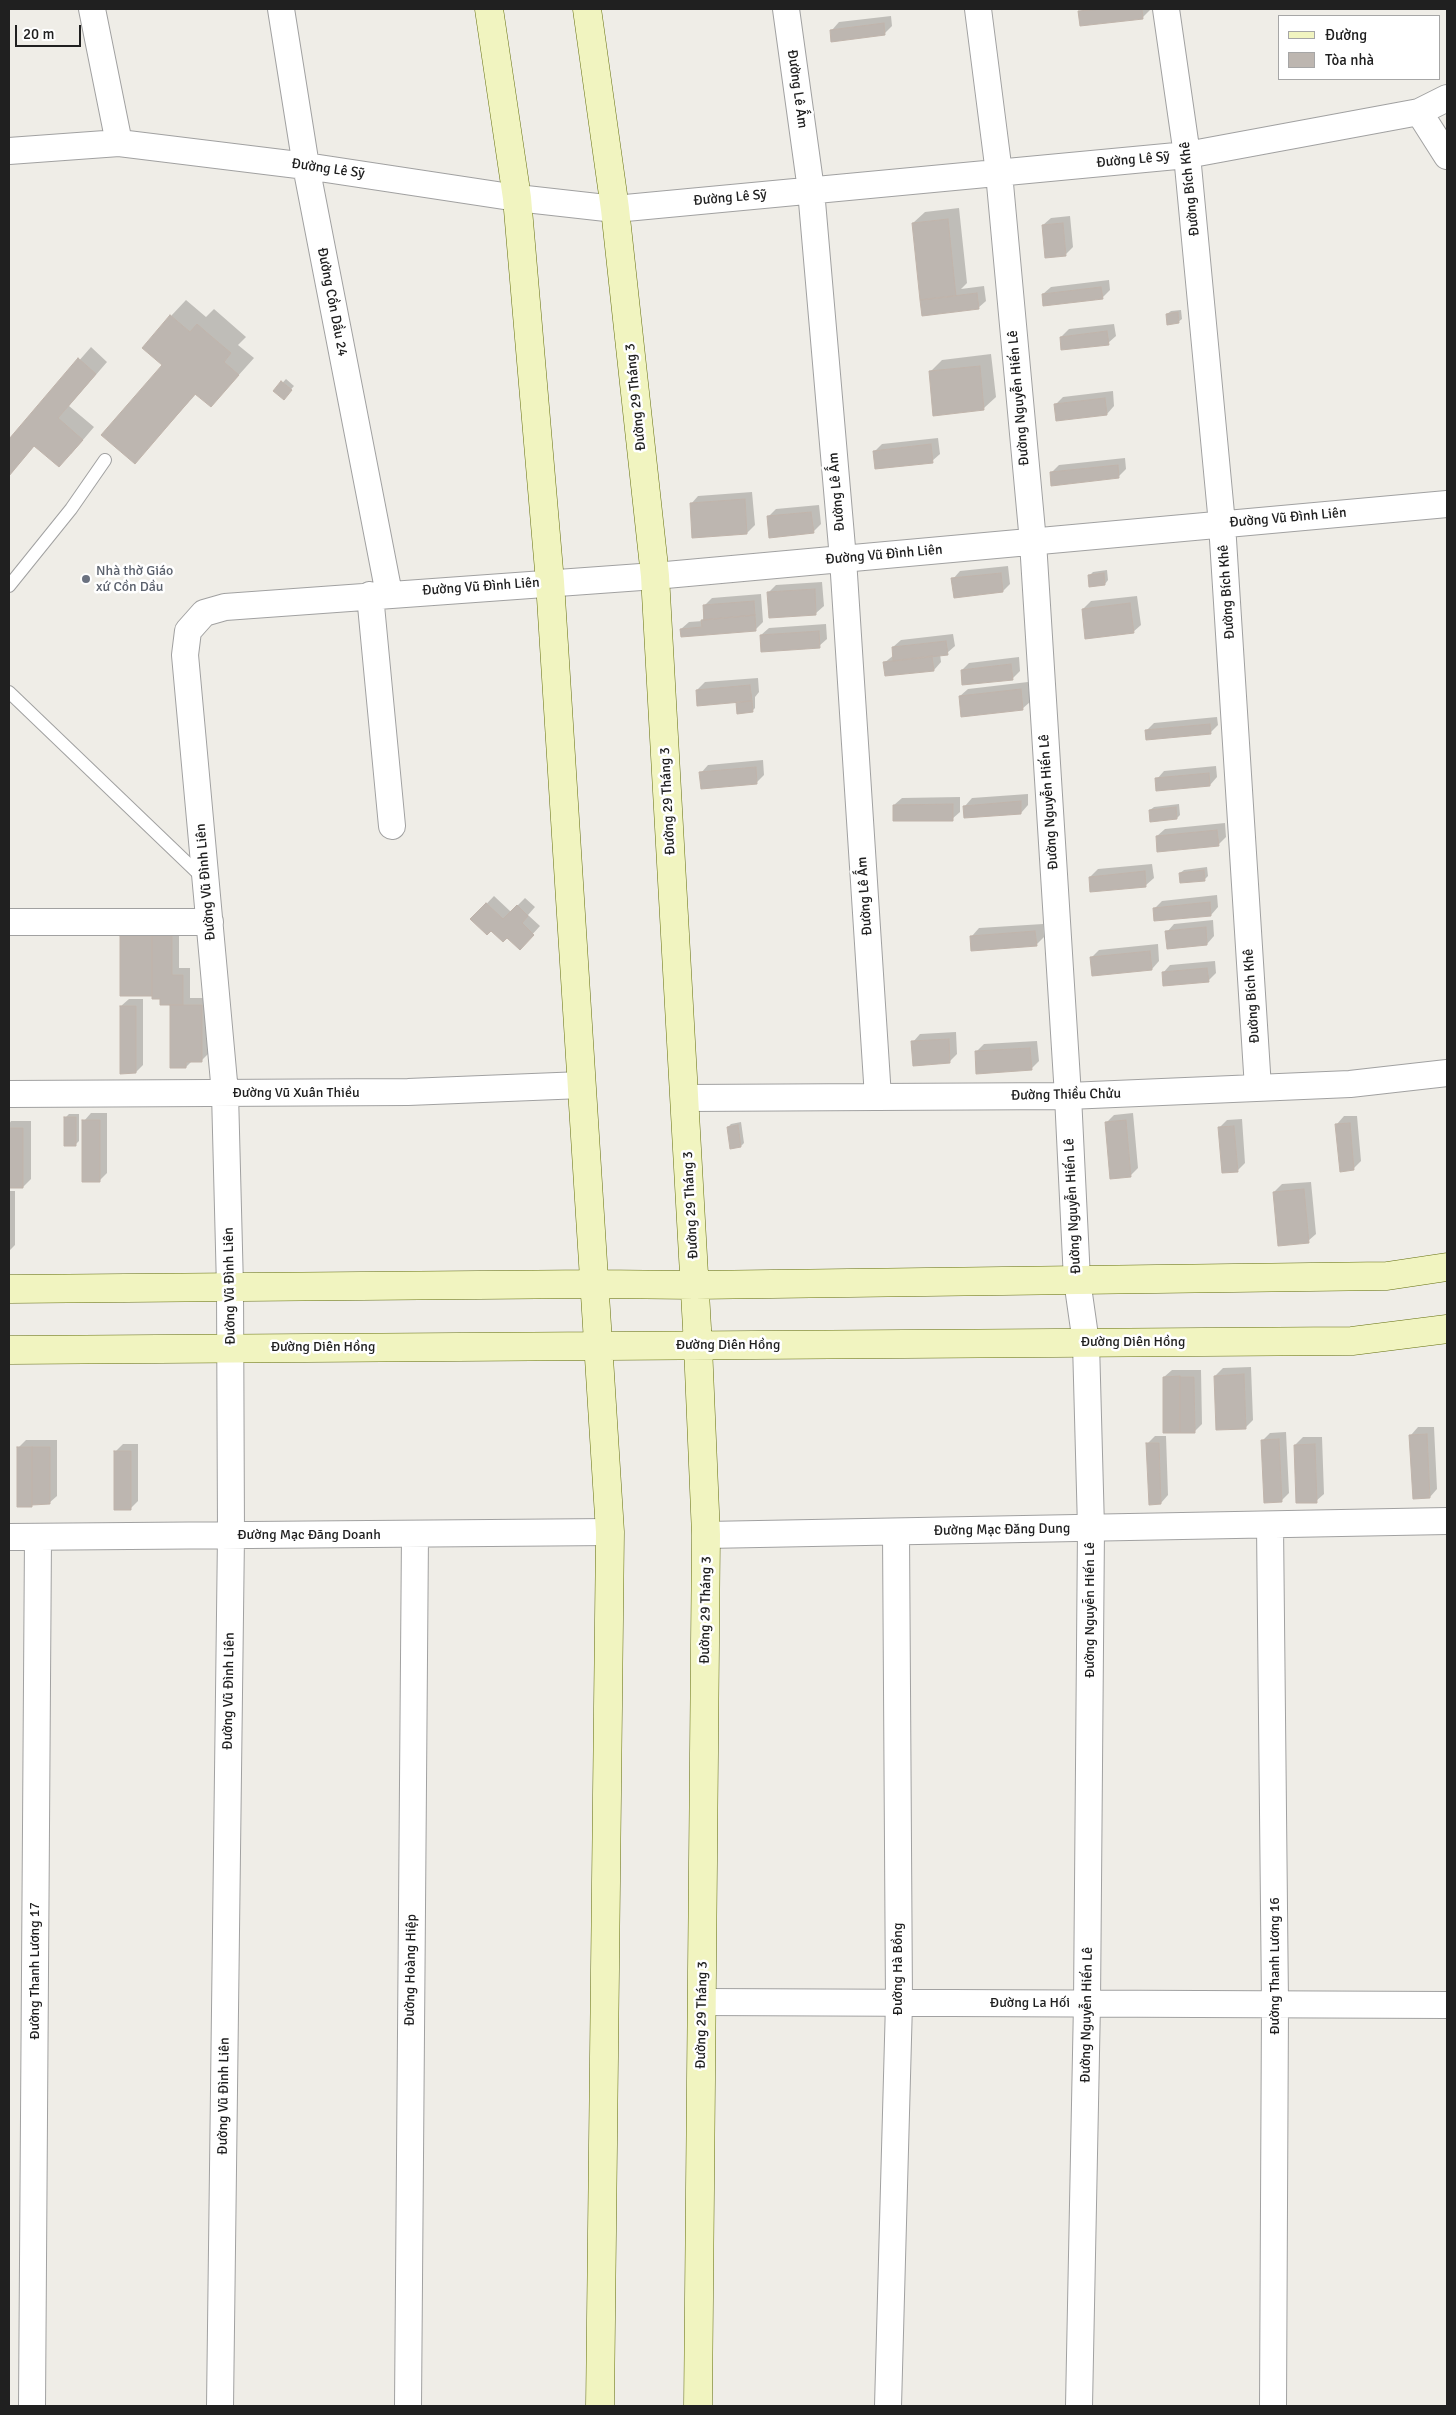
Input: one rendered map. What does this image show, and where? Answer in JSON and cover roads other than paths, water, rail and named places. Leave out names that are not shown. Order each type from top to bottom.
[{"type":"street","points":[[92,9],[119,143]]},
{"type":"street","name":"Đường Cồn Dầu 24","points":[[281,9],[306,166],[380,595],[392,826]]},
{"type":"street","points":[[489,9],[517,198],[550,582],[610,1532],[600,2406]]},
{"type":"street","name":"Đường 29 Tháng 3","points":[[587,9],[616,209],[655,576],[698,1346],[706,1535],[698,2406]]},
{"type":"street","name":"Đường Lê Ấm","points":[[786,9],[811,190],[843,559],[878,1097]]},
{"type":"street","name":"Đường Nguyễn Hiến Lê","points":[[978,9],[999,173],[1033,542],[1068,1096],[1077,1280],[1086,1343],[1091,1528],[1087,2003],[1080,2406]]},
{"type":"street","name":"Đường Bích Khê","points":[[1166,9],[1188,155],[1222,524],[1258,1088]]},
{"type":"street","name":"Đường Lê Sỹ","points":[[9,151],[119,143],[306,166],[517,198],[616,209],[1188,155],[1419,112],[1447,98]]},
{"type":"street","points":[[1419,112],[1447,156]]},
{"type":"street","name":"Đường Vũ Đình Liên","points":[[220,2406],[231,1535],[230,1287],[225,1093],[184,655],[188,631],[204,613],[225,607],[550,582],[655,576],[1447,504]]},
{"type":"street","points":[[9,922],[210,922]]},
{"type":"street","name":"Đường Thiều Chửu","points":[[685,1098],[1068,1096],[1350,1084],[1447,1074]]},
{"type":"street","name":"Đường Vũ Xuân Thiều","points":[[9,1094],[408,1092],[582,1085]]},
{"type":"street","points":[[9,1289],[594,1284],[695,1286],[1387,1276],[1447,1268]]},
{"type":"street","name":"Đường Diên Hồng","points":[[9,1350],[1352,1341],[1447,1329]]},
{"type":"street","name":"Đường Mạc Đăng Dung","points":[[706,1535],[1447,1521]]},
{"type":"street","name":"Đường Thanh Lương 16","points":[[1270,1525],[1275,2004],[1273,2406]]},
{"type":"street","name":"Đường Mạc Đăng Doanh","points":[[9,1537],[610,1532]]},
{"type":"street","name":"Đường Hà Bồng","points":[[888,2406],[899,2003],[896,1532]]},
{"type":"street","name":"Đường Hoàng Hiệp","points":[[408,2406],[415,1534]]},
{"type":"street","name":"Đường Thanh Lương 17","points":[[32,2406],[38,1537]]},
{"type":"street","name":"Đường La Hối","points":[[702,2002],[1447,2005]]},
{"type":"lane","points":[[9,586],[71,509],[105,460]]},
{"type":"lane","points":[[9,692],[206,881]]},
{"type":"place","name":"Nhà thờ Giáo xứ Cồn Dầu","points":[[86,579]]}]
